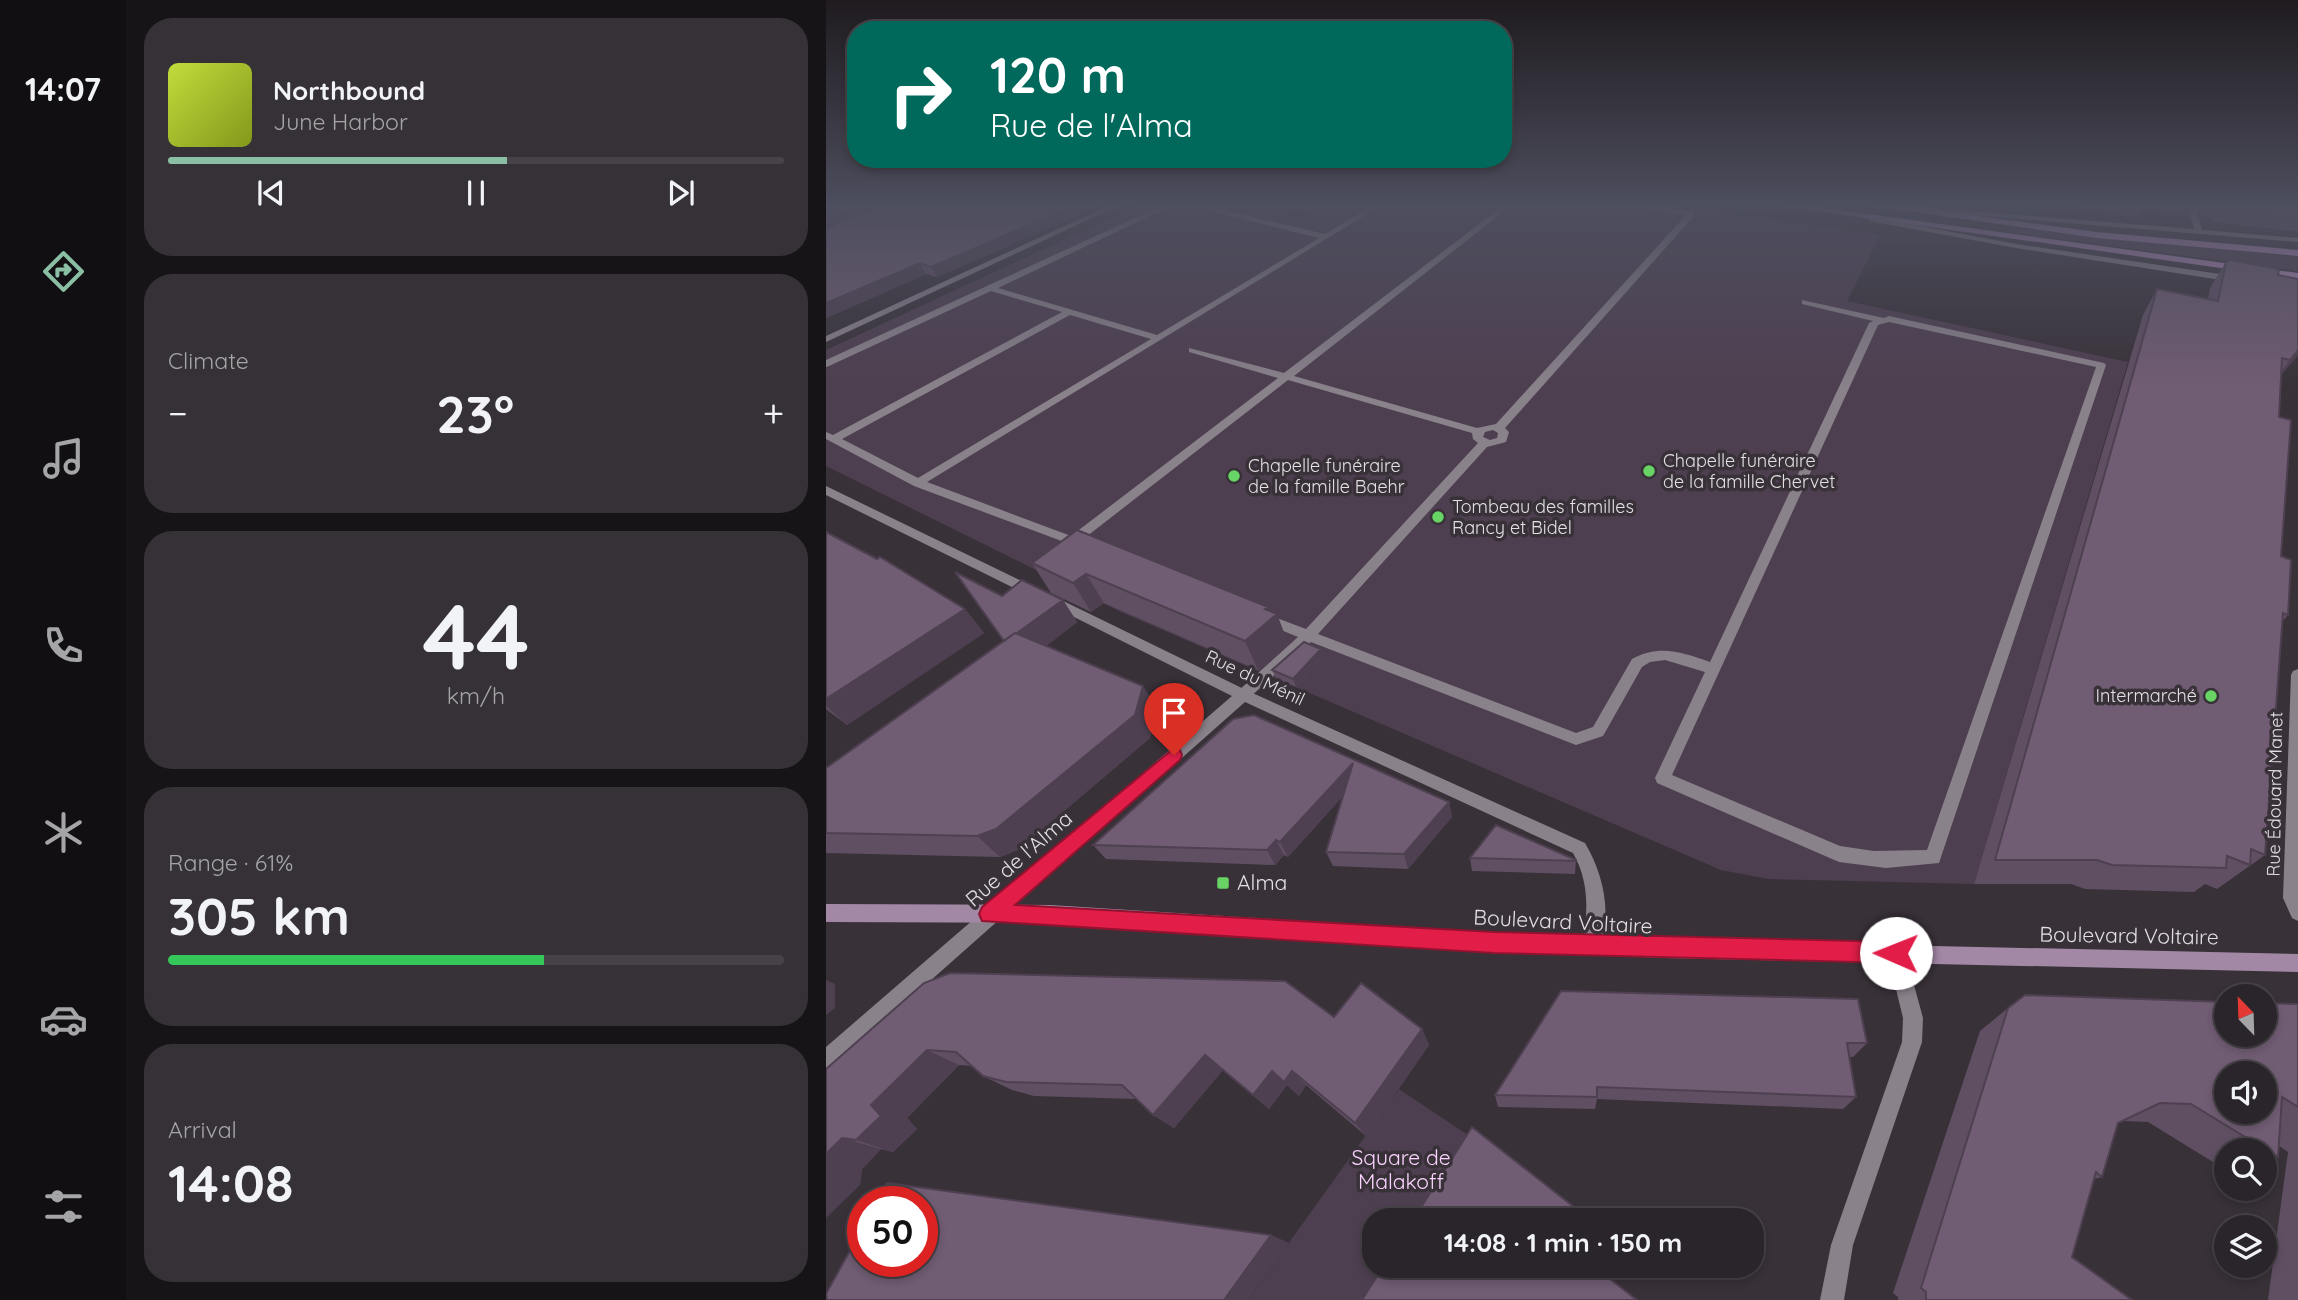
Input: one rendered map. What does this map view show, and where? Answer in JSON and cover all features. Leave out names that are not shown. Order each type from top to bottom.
[{"type":"main road","points":[[2221,266],[2298,276]]},
{"type":"main road","name":"Boulevard Voltaire","points":[[826,913],[1050,914],[1591,946],[2298,963]]},
{"type":"street","points":[[826,339],[985,266]]},
{"type":"street","points":[[826,364],[1038,266]]},
{"type":"street","points":[[918,483],[1279,266]]},
{"type":"street","points":[[1073,541],[1430,266]]},
{"type":"street","name":"Rue de l'Alma","points":[[826,1060],[1308,636],[1481,437],[1499,442],[1505,438],[1504,432],[1499,428],[1645,266]]},
{"type":"street","points":[[2147,266],[2249,281]]},
{"type":"street","points":[[990,288],[1158,338]]},
{"type":"street","points":[[1805,302],[2101,365],[1933,858],[1891,861],[1839,855],[1663,778],[1874,323],[1882,320]]},
{"type":"street","points":[[830,437],[1069,312]]},
{"type":"street","points":[[1192,350],[1481,437]]},
{"type":"street","points":[[830,437],[918,483],[1097,551]]},
{"type":"street","name":"Rue du Ménil","points":[[826,490],[1243,695],[1579,848],[1595,881],[1597,911],[1591,946]]},
{"type":"street","points":[[1246,611],[1576,740],[1598,732],[1637,663],[1644,657],[1664,653],[1714,669]]},
{"type":"street","name":"Rue Édouard Manet","points":[[2298,675],[2292,898],[2298,912]]},
{"type":"street","points":[[1832,1300],[1842,1245],[1912,1042],[1913,1018],[1896,953]]},
{"type":"green space","points":[[1008,266],[1865,266],[1847,301],[2128,362],[1974,884],[1768,879],[1721,870],[1121,612],[826,466],[826,350]]},
{"type":"green space","points":[[2258,266],[2298,266],[2298,271]]},
{"type":"green space","name":"Square de Malakoff","points":[[1399,1089],[1477,1141],[1435,1208],[1362,1208],[1362,1278],[1391,1278],[1378,1300],[1248,1300]]},
{"type":"building","points":[[826,266],[914,266],[826,303]]},
{"type":"building","points":[[2225,266],[2261,266],[2279,269],[2278,275],[2298,279],[2298,350],[2290,360],[2282,358],[2279,417],[2291,420],[2281,556],[2291,560],[2288,615],[2283,613],[2265,855],[2251,849],[2250,865],[2227,856],[2226,868],[2112,865],[2097,860],[1995,860],[2157,289],[2218,301]]},
{"type":"building","points":[[1077,530],[1268,607],[1265,609],[1277,614],[1245,641],[1086,574],[1073,583],[1032,563]]},
{"type":"building","points":[[826,532],[877,559],[880,557],[965,609],[826,699]]},
{"type":"building","points":[[955,572],[1002,596],[1022,580],[1063,600],[1004,641]]},
{"type":"building","points":[[1015,633],[1143,686],[1135,715],[996,829],[977,836],[826,833],[826,768]]},
{"type":"building","points":[[1304,642],[1321,649],[1293,679],[1272,670]]},
{"type":"building","points":[[1254,715],[1449,802],[1404,854],[1326,852],[1353,763],[1280,842],[1276,840],[1267,850],[1093,845],[1233,719]]},
{"type":"building","points":[[1496,825],[1576,860],[1576,861],[1470,858]]},
{"type":"building","points":[[950,973],[1285,981],[1334,1017],[1361,983],[1422,1029],[1355,1123],[1292,1071],[1284,1082],[1272,1071],[1253,1095],[1205,1055],[1153,1115],[1122,1085],[1006,1082],[983,1076],[956,1052],[927,1050],[871,1105],[881,1116],[856,1140],[842,1138],[826,1154],[826,1069],[924,983]]},
{"type":"building","points":[[1561,991],[1858,999],[1867,1043],[1847,1043],[1856,1097],[1597,1087],[1597,1097],[1495,1095]]},
{"type":"building","points":[[2025,995],[2214,1002],[2214,1047],[2277,1047],[2277,1003],[2298,1004],[2298,1107],[2282,1097],[2278,1157],[2277,1138],[2247,1138],[2224,1124],[2277,1124],[2277,1061],[2214,1061],[2214,1118],[2191,1104],[2160,1103],[2118,1123],[2102,1177],[2096,1172],[2072,1257],[2132,1300],[1926,1300],[1926,1292],[1921,1288],[2008,1008]]},
{"type":"building","points":[[1472,1127],[1575,1208],[1421,1208]]},
{"type":"building","points":[[887,1183],[909,1186],[885,1186]]},
{"type":"building","points":[[938,1190],[1271,1235],[1224,1300],[827,1300],[826,1294],[847,1256],[847,1277],[938,1277]]},
{"type":"building","points":[[1376,1278],[1609,1278],[1637,1300],[1362,1300]]},
{"type":"place","name":"Chapelle funéraire de la famille Chervet","points":[[1649,471]]},
{"type":"place","name":"Chapelle funéraire de la famille Baehr","points":[[1234,476]]},
{"type":"place","name":"Tombeau des familles Rancy et Bidel","points":[[1438,517]]},
{"type":"place","name":"Intermarché","points":[[2211,696]]},
{"type":"place","name":"Alma","points":[[1223,883]]},
{"type":"route","points":[[1174,755],[989,914],[1050,914],[1494,942],[1665,949],[1896,953]]}]
